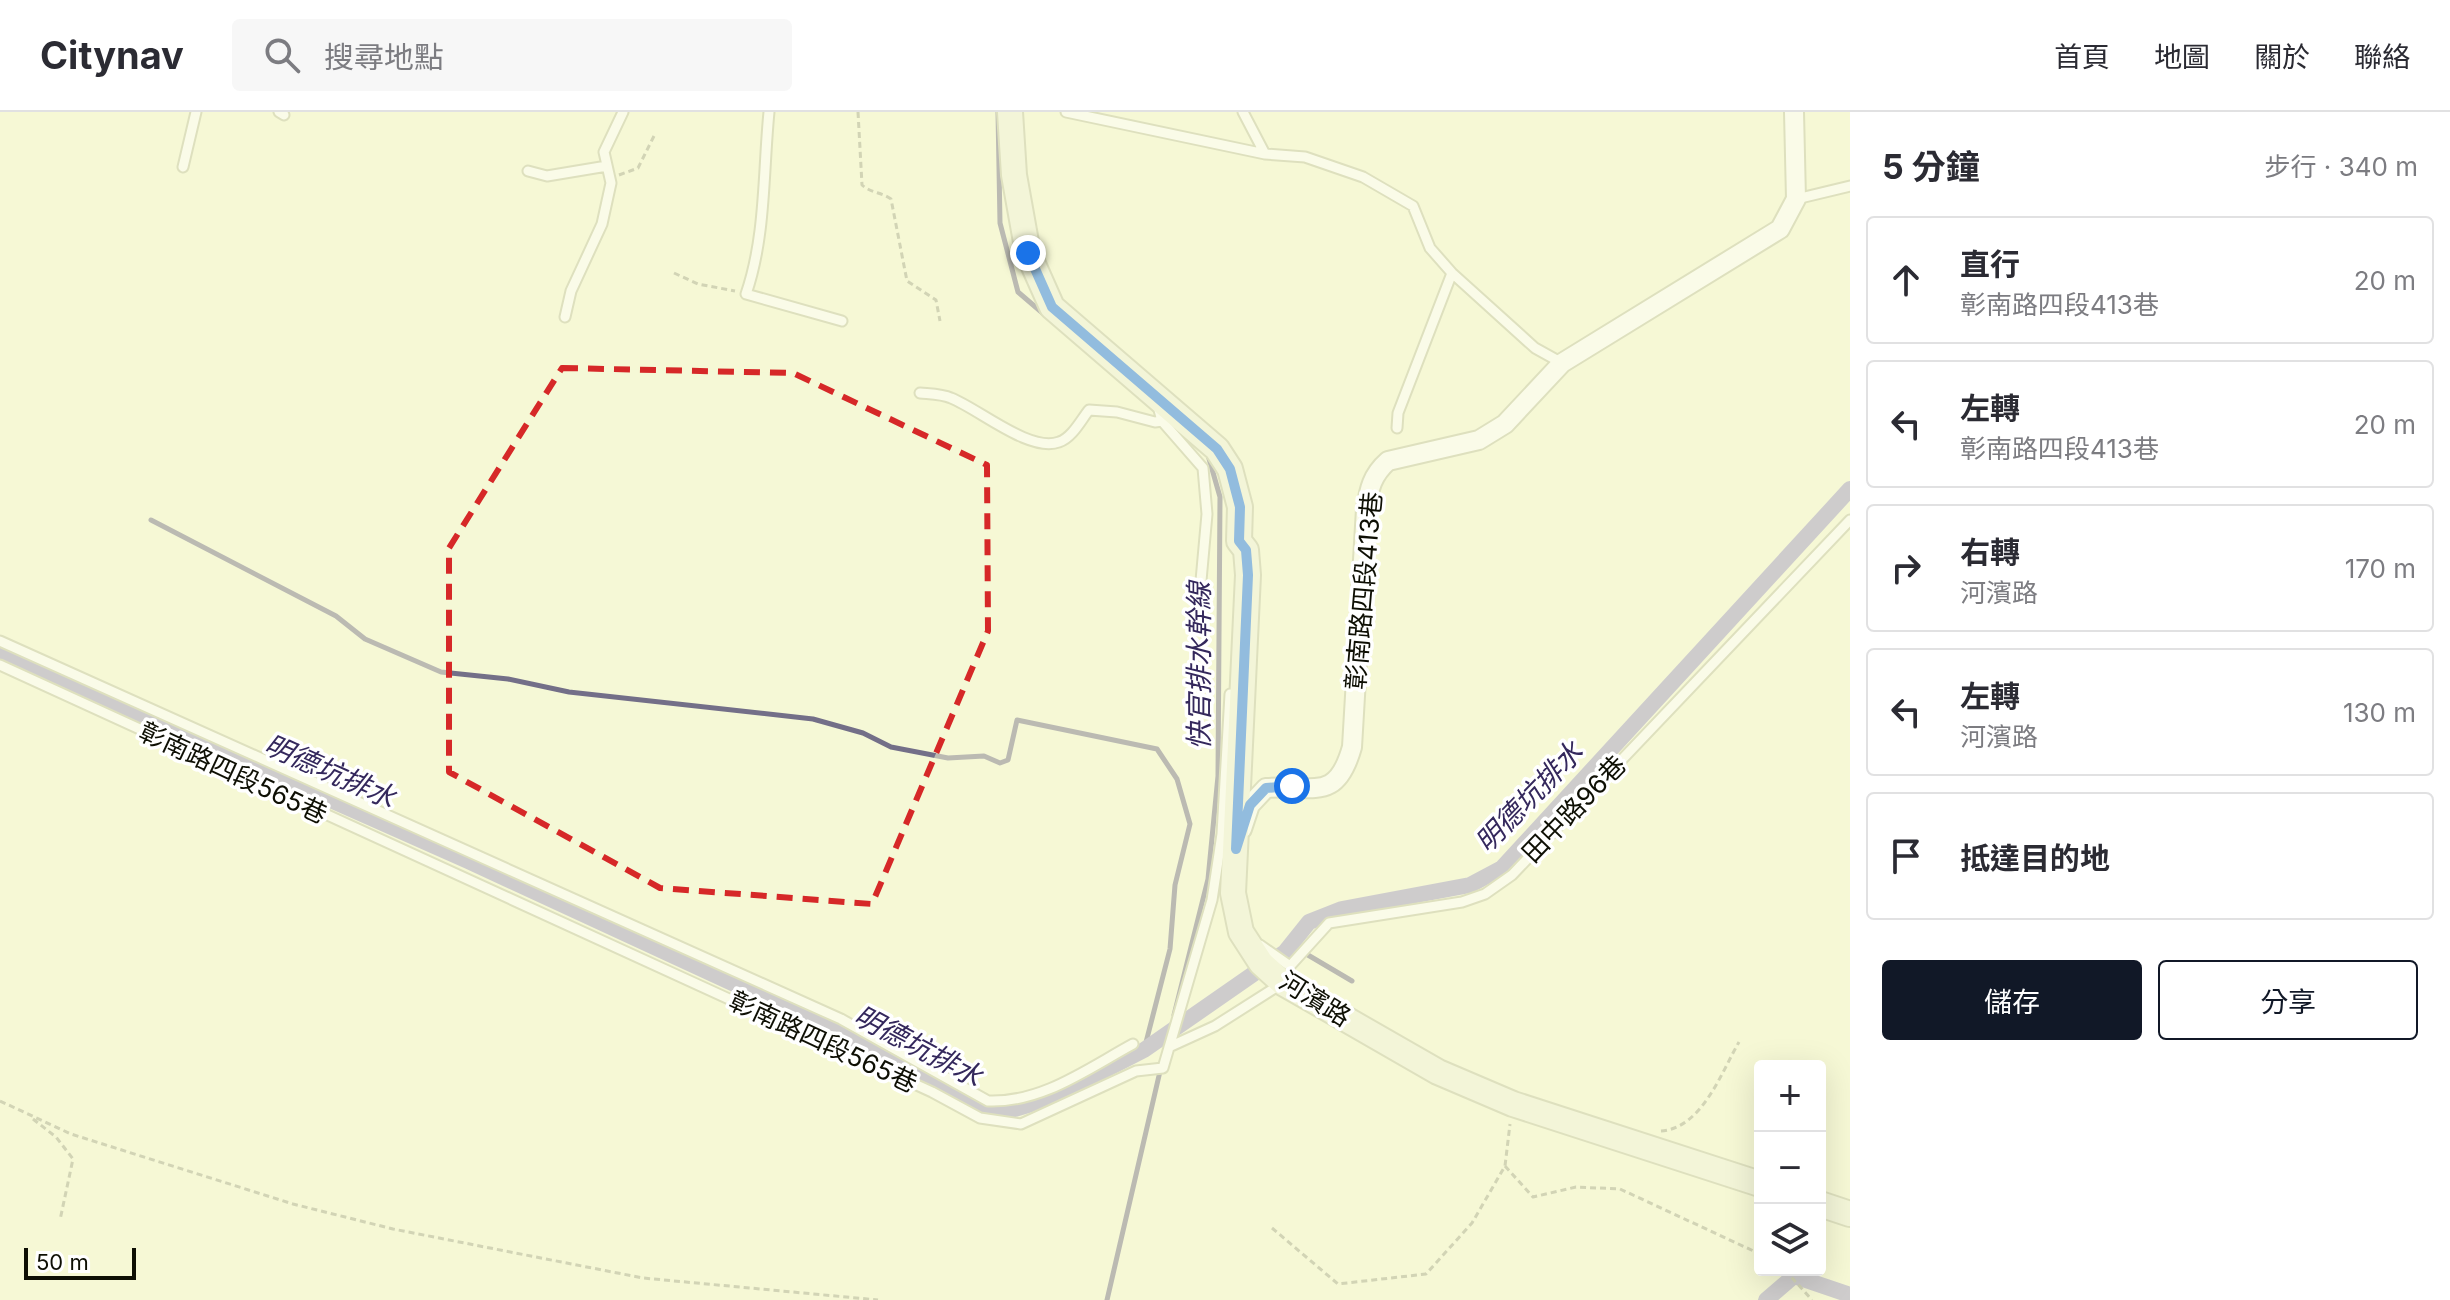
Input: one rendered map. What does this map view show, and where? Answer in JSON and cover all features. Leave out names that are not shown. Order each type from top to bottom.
[{"type":"street","name":"河濱路","points":[[1010,112],[1014,175],[1028,253],[1052,307],[1217,449],[1230,469],[1240,507],[1239,541],[1246,550],[1248,575],[1233,893],[1241,932],[1261,963],[1283,983],[1438,1072],[1513,1104],[1754,1182]]},
{"type":"street","points":[[1794,112],[1796,199]]},
{"type":"street","name":"彰南路四段413巷","points":[[1236,849],[1250,805],[1266,788],[1325,788],[1339,779],[1347,765],[1352,747],[1366,509],[1369,486],[1378,470],[1388,461],[1479,440],[1505,424],[1562,363],[1780,229],[1796,199]]},
{"type":"street","points":[[1826,1206],[1850,1214]]},
{"type":"lane","points":[[183,167],[196,112]]},
{"type":"lane","points":[[565,317],[571,291],[602,224],[611,192],[604,152],[623,112]]},
{"type":"lane","points":[[769,112],[761,224],[753,273],[746,294],[842,321]]},
{"type":"lane","points":[[1066,112],[1265,154],[1305,157],[1363,177],[1413,206],[1430,248],[1452,273],[1535,348],[1562,363]]},
{"type":"lane","points":[[1243,112],[1265,154]]},
{"type":"lane","points":[[528,171],[547,176],[609,171]]},
{"type":"lane","points":[[1796,199],[1850,186]]},
{"type":"lane","points":[[1397,428],[1398,413],[1452,273]]},
{"type":"lane","points":[[920,393],[949,396],[1028,439],[1044,444],[1068,437],[1089,410],[1162,421]]},
{"type":"lane","points":[[1155,393],[1162,421],[1203,468],[1207,514],[1198,614]]},
{"type":"lane","name":"田中路96巷","points":[[1241,932],[1290,966],[1329,923],[1462,902],[1485,894],[1512,875],[1850,520]]},
{"type":"lane","name":"彰南路四段565巷","points":[[0,665],[965,1110],[1000,1123],[1021,1124],[1136,1071],[1163,1068],[1212,900],[1222,834],[1239,541]]},
{"type":"lane","points":[[0,641],[841,1019],[988,1101],[1013,1102],[1042,1093],[1133,1044]]},
{"type":"lane","points":[[1169,1047],[1215,1026],[1283,983]]},
{"type":"lane","points":[[965,1110],[974,1093]]},
{"type":"path","points":[[858,112],[862,185],[870,192],[882,193],[891,199],[907,281],[936,300],[940,321]]},
{"type":"path","points":[[609,171],[638,168],[654,136]]},
{"type":"path","points":[[674,273],[698,284],[746,294]]},
{"type":"path","points":[[1648,1131],[1674,1130],[1688,1120],[1701,1107],[1739,1042]]},
{"type":"path","points":[[0,1101],[71,1134],[293,1204],[393,1229],[643,1278],[878,1300]]},
{"type":"path","points":[[1272,1228],[1338,1284],[1426,1274],[1472,1223],[1505,1166],[1513,1104]]},
{"type":"path","points":[[27,1114],[56,1137],[73,1159],[60,1220]]},
{"type":"path","points":[[1505,1166],[1533,1197],[1576,1187],[1620,1189],[1754,1251]]},
{"type":"path","points":[[1790,1276],[1812,1300]]},
{"type":"highlighted area","points":[[562,368],[793,373],[987,465],[988,631],[872,904],[660,888],[449,772],[449,548]]},
{"type":"waterway","name":"快官排水幹線","points":[[998,112],[1000,223],[1018,292],[1046,316]]},
{"type":"waterway","name":"快官排水幹線","points":[[1174,1015],[1208,879],[1218,776],[1220,497],[1208,455]]},
{"type":"waterway","name":"明德坑排水","points":[[0,653],[468,861],[847,1036],[988,1112],[998,1114],[1051,1098],[1144,1050],[1285,952],[1309,922],[1342,909],[1470,885],[1502,868],[1850,489]]},
{"type":"waterway","points":[[151,520],[336,616],[365,639],[441,672],[508,679],[569,692],[813,719],[863,733],[891,747],[948,758],[984,756],[1000,763],[1008,760],[1017,720],[1157,749],[1177,779],[1190,824],[1175,885],[1170,949],[1144,1050]]},
{"type":"waterway","points":[[1291,945],[1352,981]]},
{"type":"waterway","name":"快官排水幹線","points":[[1107,1300],[1161,1067]]},
{"type":"waterway","points":[[1766,1300],[1794,1276],[1850,1295]]},
{"type":"route","points":[[1028,253],[1036,277],[1052,307],[1217,449],[1230,469],[1240,507],[1239,541],[1246,550],[1248,575],[1236,849],[1250,805],[1266,788],[1292,786]]}]
